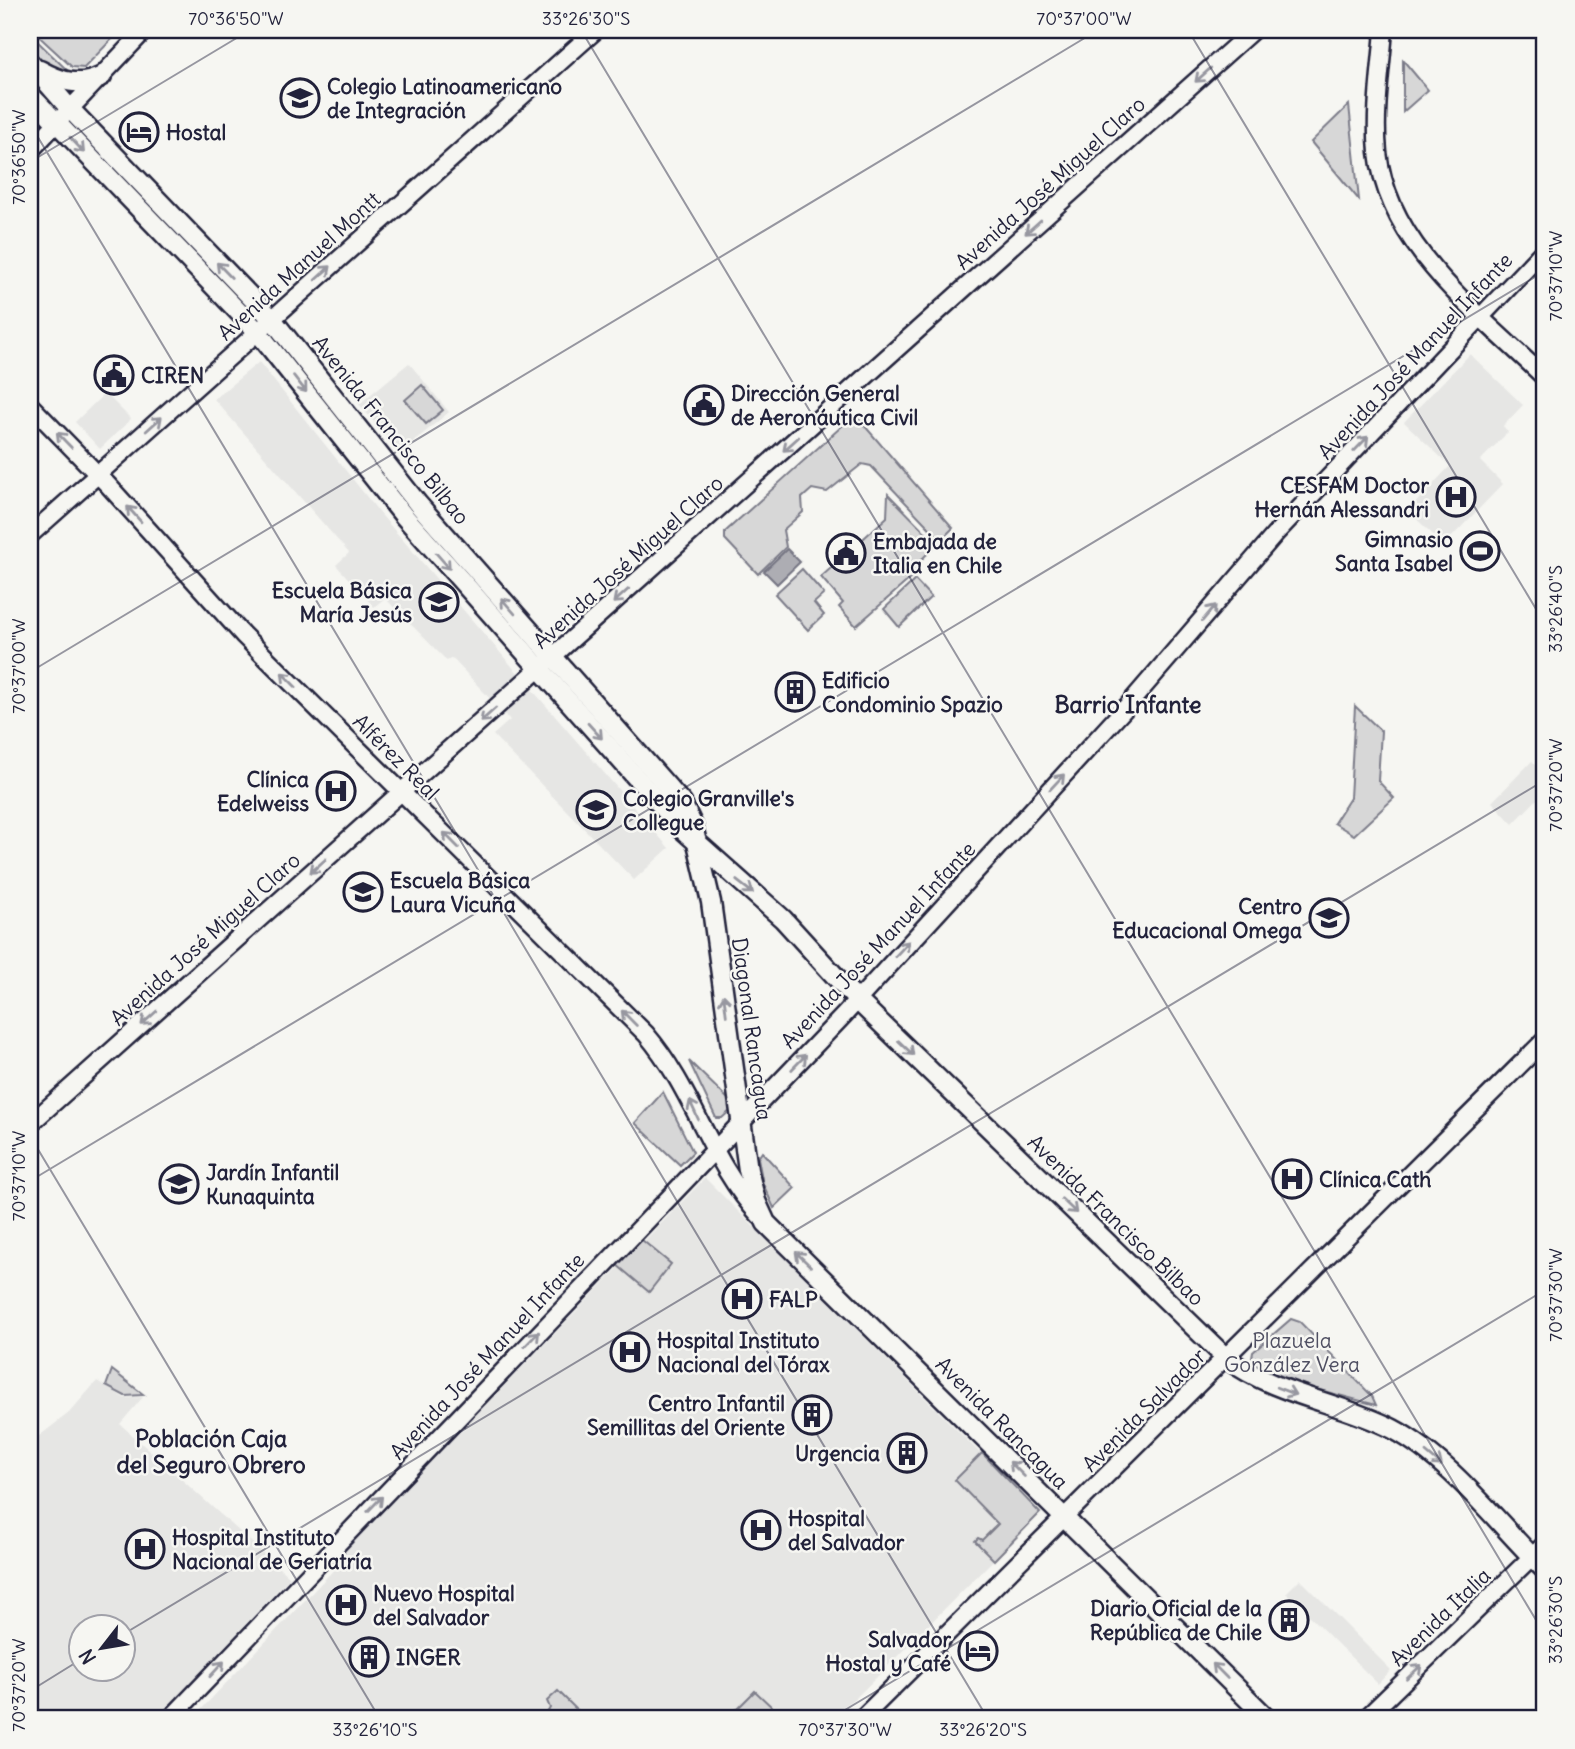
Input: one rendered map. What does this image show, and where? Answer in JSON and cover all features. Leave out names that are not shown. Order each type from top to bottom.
[{"type":"main road","points":[[31,64],[71,83],[85,82],[102,76]]},
{"type":"main road","name":"Avenida Francisco Bilbao","points":[[31,64],[70,109],[272,319],[411,496],[682,803],[691,820],[695,841]]},
{"type":"main road","name":"Avenida Francisco Bilbao","points":[[30,95],[257,331],[392,501],[695,841],[783,919],[856,999],[1226,1358],[1266,1383],[1369,1419],[1411,1440],[1439,1463],[1545,1570]]},
{"type":"main road","name":"Diagonal Rancagua","points":[[695,841],[711,902],[752,1186],[766,1223]]},
{"type":"main road","name":"Avenida Rancagua","points":[[766,1223],[1268,1719]]},
{"type":"street","points":[[30,150],[145,30]]},
{"type":"street","name":"Avenida Manuel Montt","points":[[30,535],[596,30]]},
{"type":"street","name":"Avenida José Miguel Claro","points":[[30,1124],[1253,30]]},
{"type":"street","points":[[1384,30],[1377,134],[1380,169],[1397,217],[1415,246],[1545,378]]},
{"type":"street","name":"Avenida José Manuel Infante","points":[[170,1719],[741,1122],[1129,704],[1277,532],[1545,249]]},
{"type":"street","name":"Alférez Real","points":[[30,405],[98,474],[243,635],[646,1034],[678,1078],[713,1151]]},
{"type":"street","name":"Avenida Salvador","points":[[861,1719],[1545,1040]]},
{"type":"street","name":"Avenida Rancagua","points":[[713,1151],[732,1183],[766,1223]]},
{"type":"street","name":"Avenida Italia","points":[[1365,1719],[1545,1544]]},
{"type":"shaded area","points":[[1470,354],[1523,405],[1503,426],[1508,432],[1480,461],[1503,484],[1444,545],[1408,511],[1450,466],[1404,422]]},
{"type":"shaded area","points":[[259,362],[383,517],[669,848],[634,880],[493,735],[510,720],[452,658],[447,661],[385,598],[374,607],[336,565],[349,553],[214,399]]},
{"type":"shaded area","points":[[409,363],[449,412],[400,453],[359,404]]},
{"type":"shaded area","points":[[105,393],[131,419],[100,449],[75,422]]},
{"type":"shaded area","points":[[787,549],[800,562],[777,584],[764,571]]},
{"type":"shaded area","points":[[1532,761],[1545,774],[1545,791],[1513,824],[1492,802]]},
{"type":"shaded area","name":"Hospital del Salvador","points":[[705,1178],[1040,1513],[835,1719],[192,1719],[344,1559],[341,1555]]},
{"type":"shaded area","name":"Hospital Instituto Nacional de Geriatría","points":[[97,1381],[124,1398],[143,1397],[120,1424],[290,1577],[156,1719],[30,1719],[30,1443],[69,1413]]},
{"type":"shaded area","points":[[1300,1579],[1391,1670],[1378,1684],[1286,1593]]},
{"type":"green space","points":[[32,30],[100,30],[116,35],[84,68],[72,67]]},
{"type":"green space","points":[[30,34],[68,71],[66,76],[38,62],[30,44]]},
{"type":"green space","points":[[1403,60],[1428,90],[1403,112]]},
{"type":"green space","points":[[1349,105],[1359,200],[1311,142]]},
{"type":"green space","points":[[285,345],[531,642],[529,644],[401,501],[281,348]]},
{"type":"green space","points":[[422,385],[443,410],[426,424],[405,400]]},
{"type":"green space","points":[[852,417],[857,417],[953,528],[941,540],[871,466],[862,464],[827,492],[812,489],[802,498],[803,512],[783,530],[786,547],[758,574],[725,539],[725,532]]},
{"type":"green space","points":[[888,494],[937,544],[914,567],[918,572],[856,626],[839,607],[843,603],[821,577],[887,517]]},
{"type":"green space","points":[[802,569],[824,594],[814,603],[824,615],[808,630],[775,594]]},
{"type":"green space","points":[[915,580],[931,597],[899,627],[884,609]]},
{"type":"green space","points":[[1355,706],[1381,731],[1378,781],[1394,798],[1354,835],[1334,823],[1350,798]]},
{"type":"green space","points":[[689,1061],[728,1099],[731,1110],[722,1118],[716,1118]]},
{"type":"green space","points":[[663,1092],[693,1152],[680,1165],[635,1123]]},
{"type":"green space","points":[[762,1152],[795,1188],[774,1208],[763,1184],[758,1158]]},
{"type":"green space","points":[[642,1240],[671,1264],[649,1292],[617,1265]]},
{"type":"green space","name":"Plazuela González Vera","points":[[1291,1319],[1300,1322],[1372,1396],[1376,1405],[1312,1388],[1251,1364],[1253,1352]]},
{"type":"green space","points":[[112,1370],[144,1395],[125,1396],[106,1386]]},
{"type":"green space","points":[[982,1453],[1040,1513],[994,1560],[975,1541],[978,1538],[982,1540],[998,1524],[955,1480]]},
{"type":"green space","points":[[558,1691],[586,1719],[529,1719],[535,1713],[547,1713],[550,1708],[547,1701]]},
{"type":"green space","points":[[755,1691],[774,1709],[764,1719],[736,1719],[731,1715]]},
{"type":"place","name":"Colegio Latinoamericano de Integración","points":[[300,98]]},
{"type":"place","name":"Hostal","points":[[139,132]]},
{"type":"place","name":"CIREN","points":[[114,375]]},
{"type":"place","name":"Dirección General de Aeronáutica Civil","points":[[704,405]]},
{"type":"place","name":"CESFAM Doctor Hernán Alessandri","points":[[1456,497]]},
{"type":"place","name":"Gimnasio Santa Isabel","points":[[1480,551]]},
{"type":"place","name":"Embajada de Italia en Chile","points":[[846,553]]},
{"type":"place","name":"Escuela Básica María Jesús","points":[[439,602]]},
{"type":"place","name":"Edificio Condominio Spazio","points":[[795,692]]},
{"type":"place","name":"Clínica Edelweiss","points":[[336,791]]},
{"type":"place","name":"Colegio Granville's Collegue","points":[[596,810]]},
{"type":"place","name":"Escuela Básica Laura Vicuña","points":[[363,892]]},
{"type":"place","name":"Centro Educacional Omega","points":[[1329,918]]},
{"type":"place","name":"Clínica Cath","points":[[1292,1179]]},
{"type":"place","name":"Jardín Infantil Kunaquinta","points":[[179,1184]]},
{"type":"place","name":"FALP","points":[[742,1299]]},
{"type":"place","name":"Hospital Instituto Nacional del Tórax","points":[[630,1352]]},
{"type":"place","name":"Centro Infantil Semillitas del Oriente","points":[[812,1415]]},
{"type":"place","name":"Urgencia","points":[[907,1453]]},
{"type":"place","name":"Hospital del Salvador","points":[[761,1530]]},
{"type":"place","name":"Hospital Instituto Nacional de Geriatría","points":[[145,1549]]},
{"type":"place","name":"Nuevo Hospital del Salvador","points":[[346,1605]]},
{"type":"place","name":"Diario Oficial de la República de Chile","points":[[1289,1620]]},
{"type":"place","name":"Salvador Hostal y Café","points":[[978,1651]]},
{"type":"place","name":"INGER","points":[[369,1657]]},
{"type":"district","name":"Barrio Infante","points":[[1128,704]]},
{"type":"district","name":"Población Caja del Seguro Obrero","points":[[211,1451]]}]
